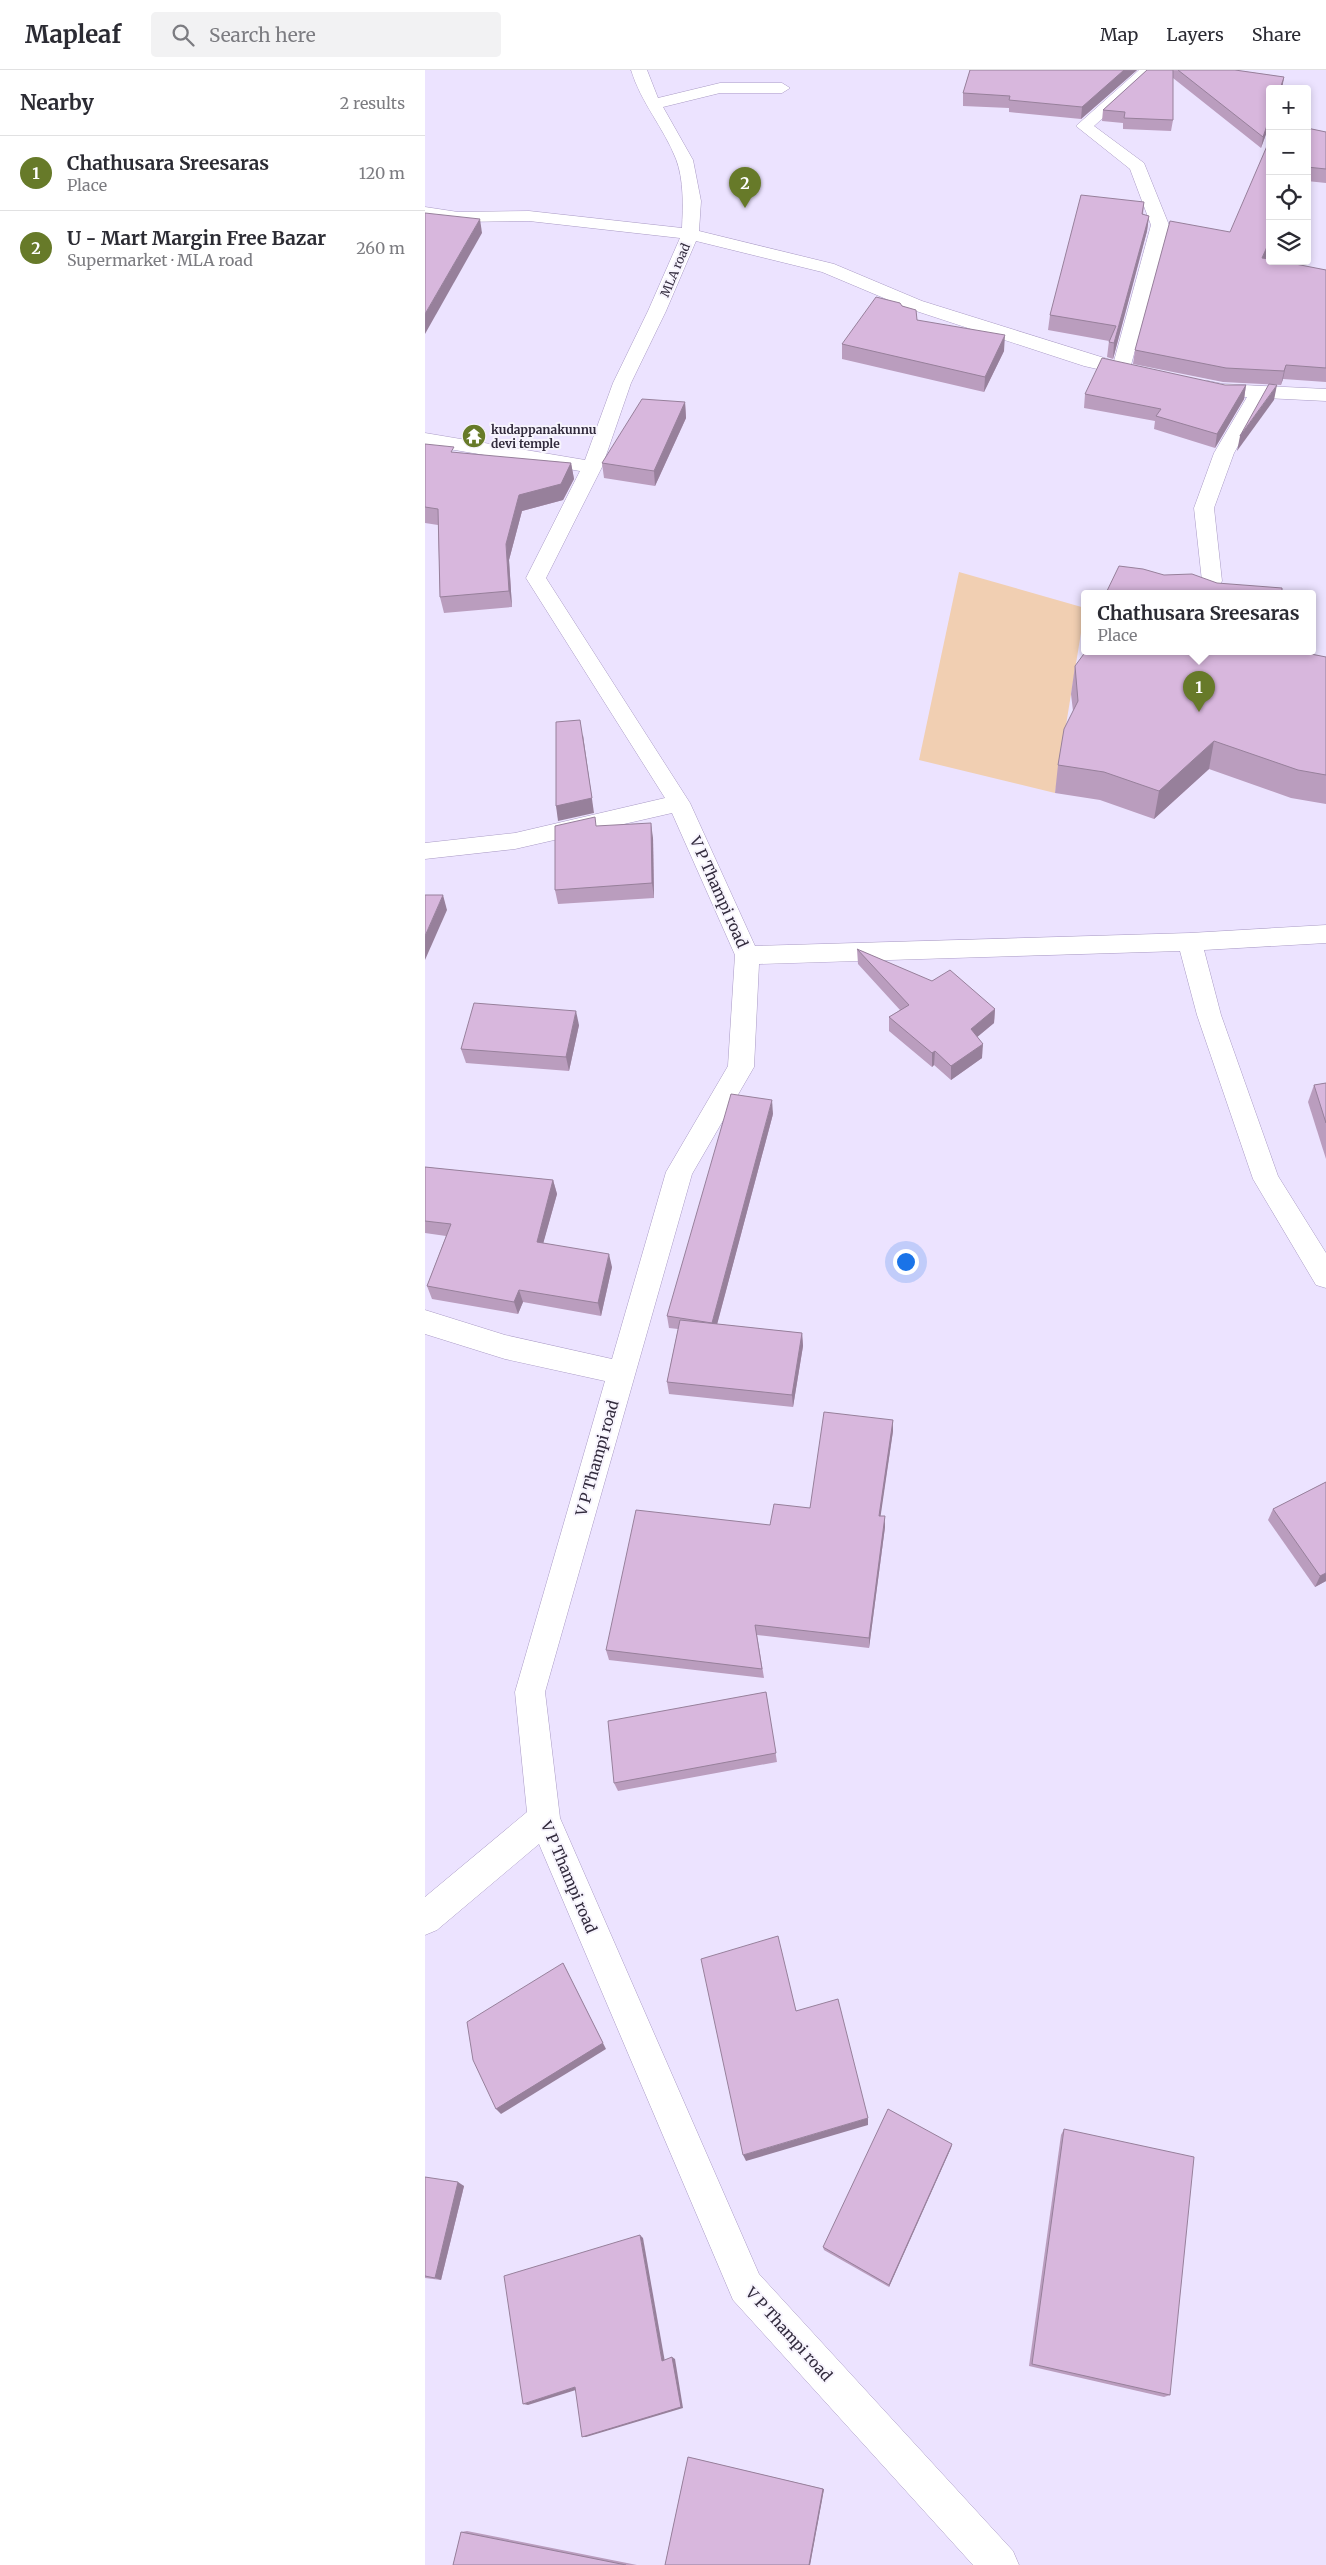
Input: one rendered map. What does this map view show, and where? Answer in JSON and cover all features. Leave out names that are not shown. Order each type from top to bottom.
[{"type":"street","name":"MLA road","points":[[592,467],[622,383],[657,311],[690,234],[692,201],[685,160],[644,87],[639,70]]},
{"type":"street","points":[[1121,368],[1161,225],[1138,167],[1083,126],[1148,70]]},
{"type":"street","points":[[654,104],[720,88],[782,88]]},
{"type":"street","points":[[425,212],[458,217],[529,216],[690,234],[828,268],[917,305],[1091,362],[1158,376]]},
{"type":"street","points":[[1195,384],[1223,390],[1326,395]]},
{"type":"street","points":[[1212,581],[1205,508],[1224,453],[1259,392]]},
{"type":"street","points":[[425,439],[592,467]]},
{"type":"street","name":"V P Thampi road","points":[[592,467],[536,578],[679,803],[747,955],[741,1067],[679,1172],[530,1692],[544,1818],[746,2287],[999,2565]]},
{"type":"street","points":[[425,851],[515,840],[679,803]]},
{"type":"street","points":[[747,955],[1190,942],[1326,934]]},
{"type":"street","points":[[1190,942],[1209,1015],[1266,1179],[1326,1277]]},
{"type":"street","points":[[425,1322],[505,1347],[621,1373]]},
{"type":"street","points":[[425,1918],[544,1818]]},
{"type":"shaded area","points":[[959,572],[1081,607],[1081,633],[1055,793],[919,760]]},
{"type":"building","points":[[970,70],[1124,70],[1082,107],[1009,100],[1010,96],[963,93]]},
{"type":"building","points":[[1147,70],[1173,70],[1173,120],[1124,118],[1125,112],[1103,110]]},
{"type":"building","points":[[1178,70],[1235,70],[1284,77],[1281,85],[1266,85],[1266,128],[1263,137]]},
{"type":"building","points":[[1311,129],[1326,132],[1326,169],[1311,167]]},
{"type":"building","points":[[1266,148],[1266,249],[1262,258],[1266,258],[1266,265],[1300,265],[1326,270],[1326,368],[1286,365],[1284,371],[1226,368],[1135,350],[1170,221],[1230,232]]},
{"type":"building","points":[[1081,195],[1144,202],[1142,214],[1149,216],[1114,343],[1109,342],[1116,326],[1050,315]]},
{"type":"building","points":[[425,213],[480,219],[425,314]]},
{"type":"building","points":[[876,297],[900,303],[902,306],[916,310],[917,320],[1005,335],[985,377],[842,344]]},
{"type":"building","points":[[1102,358],[1225,385],[1246,385],[1217,434],[1156,416],[1161,409],[1085,394]]},
{"type":"building","points":[[1269,384],[1277,385],[1240,436]]},
{"type":"building","points":[[642,399],[685,402],[654,471],[602,463]]},
{"type":"building","points":[[425,444],[454,447],[451,452],[571,463],[561,484],[519,495],[506,544],[509,591],[440,597],[438,509],[425,507]]},
{"type":"building","points":[[1119,566],[1143,569],[1164,575],[1192,574],[1217,583],[1282,588],[1282,590],[1107,590]]},
{"type":"building","points":[[1083,655],[1316,655],[1326,657],[1326,775],[1298,770],[1214,741],[1159,791],[1104,772],[1058,765],[1064,729],[1078,701],[1075,666]]},
{"type":"building","points":[[580,720],[592,798],[556,806],[556,722]]},
{"type":"building","points":[[595,817],[596,826],[651,823],[652,883],[555,890],[555,826]]},
{"type":"building","points":[[425,895],[443,895],[425,936]]},
{"type":"building","points":[[857,949],[932,981],[950,970],[995,1009],[971,1029],[983,1044],[951,1066],[935,1051],[932,1053],[889,1017],[909,1005]]},
{"type":"building","points":[[474,1003],[576,1011],[566,1057],[461,1049]]},
{"type":"building","points":[[1326,1083],[1326,1123],[1314,1085]]},
{"type":"building","points":[[731,1094],[772,1100],[712,1323],[667,1316]]},
{"type":"building","points":[[425,1167],[553,1180],[537,1242],[609,1254],[598,1303],[519,1290],[514,1302],[427,1286],[451,1224],[425,1221]]},
{"type":"building","points":[[680,1320],[802,1333],[792,1395],[667,1382]]},
{"type":"building","points":[[824,1412],[893,1420],[879,1516],[885,1516],[869,1638],[755,1625],[762,1669],[606,1650],[636,1510],[770,1525],[774,1504],[810,1508]]},
{"type":"building","points":[[1326,1482],[1326,1573],[1320,1576],[1273,1509]]},
{"type":"building","points":[[766,1692],[776,1753],[614,1783],[608,1721]]},
{"type":"building","points":[[778,1936],[796,2011],[838,1999],[868,2118],[743,2155],[701,1959]]},
{"type":"building","points":[[563,1963],[603,2043],[496,2109],[473,2060],[467,2022]]},
{"type":"building","points":[[888,2109],[952,2144],[889,2285],[823,2247]]},
{"type":"building","points":[[1064,2129],[1194,2157],[1170,2395],[1032,2364]]},
{"type":"building","points":[[425,2177],[458,2182],[435,2278],[425,2276]]},
{"type":"building","points":[[640,2235],[662,2361],[672,2357],[681,2407],[582,2437],[575,2387],[523,2404],[504,2276]]},
{"type":"building","points":[[688,2457],[823,2489],[809,2565],[665,2565]]},
{"type":"building","points":[[461,2532],[626,2565],[453,2565]]},
{"type":"place","name":"U - Mart Margin Free Bazar","points":[[745,208]]},
{"type":"place","name":"kudappanakunnu devi temple","points":[[474,436]]},
{"type":"place","name":"Chathusara Sreesaras","points":[[1199,712]]}]
